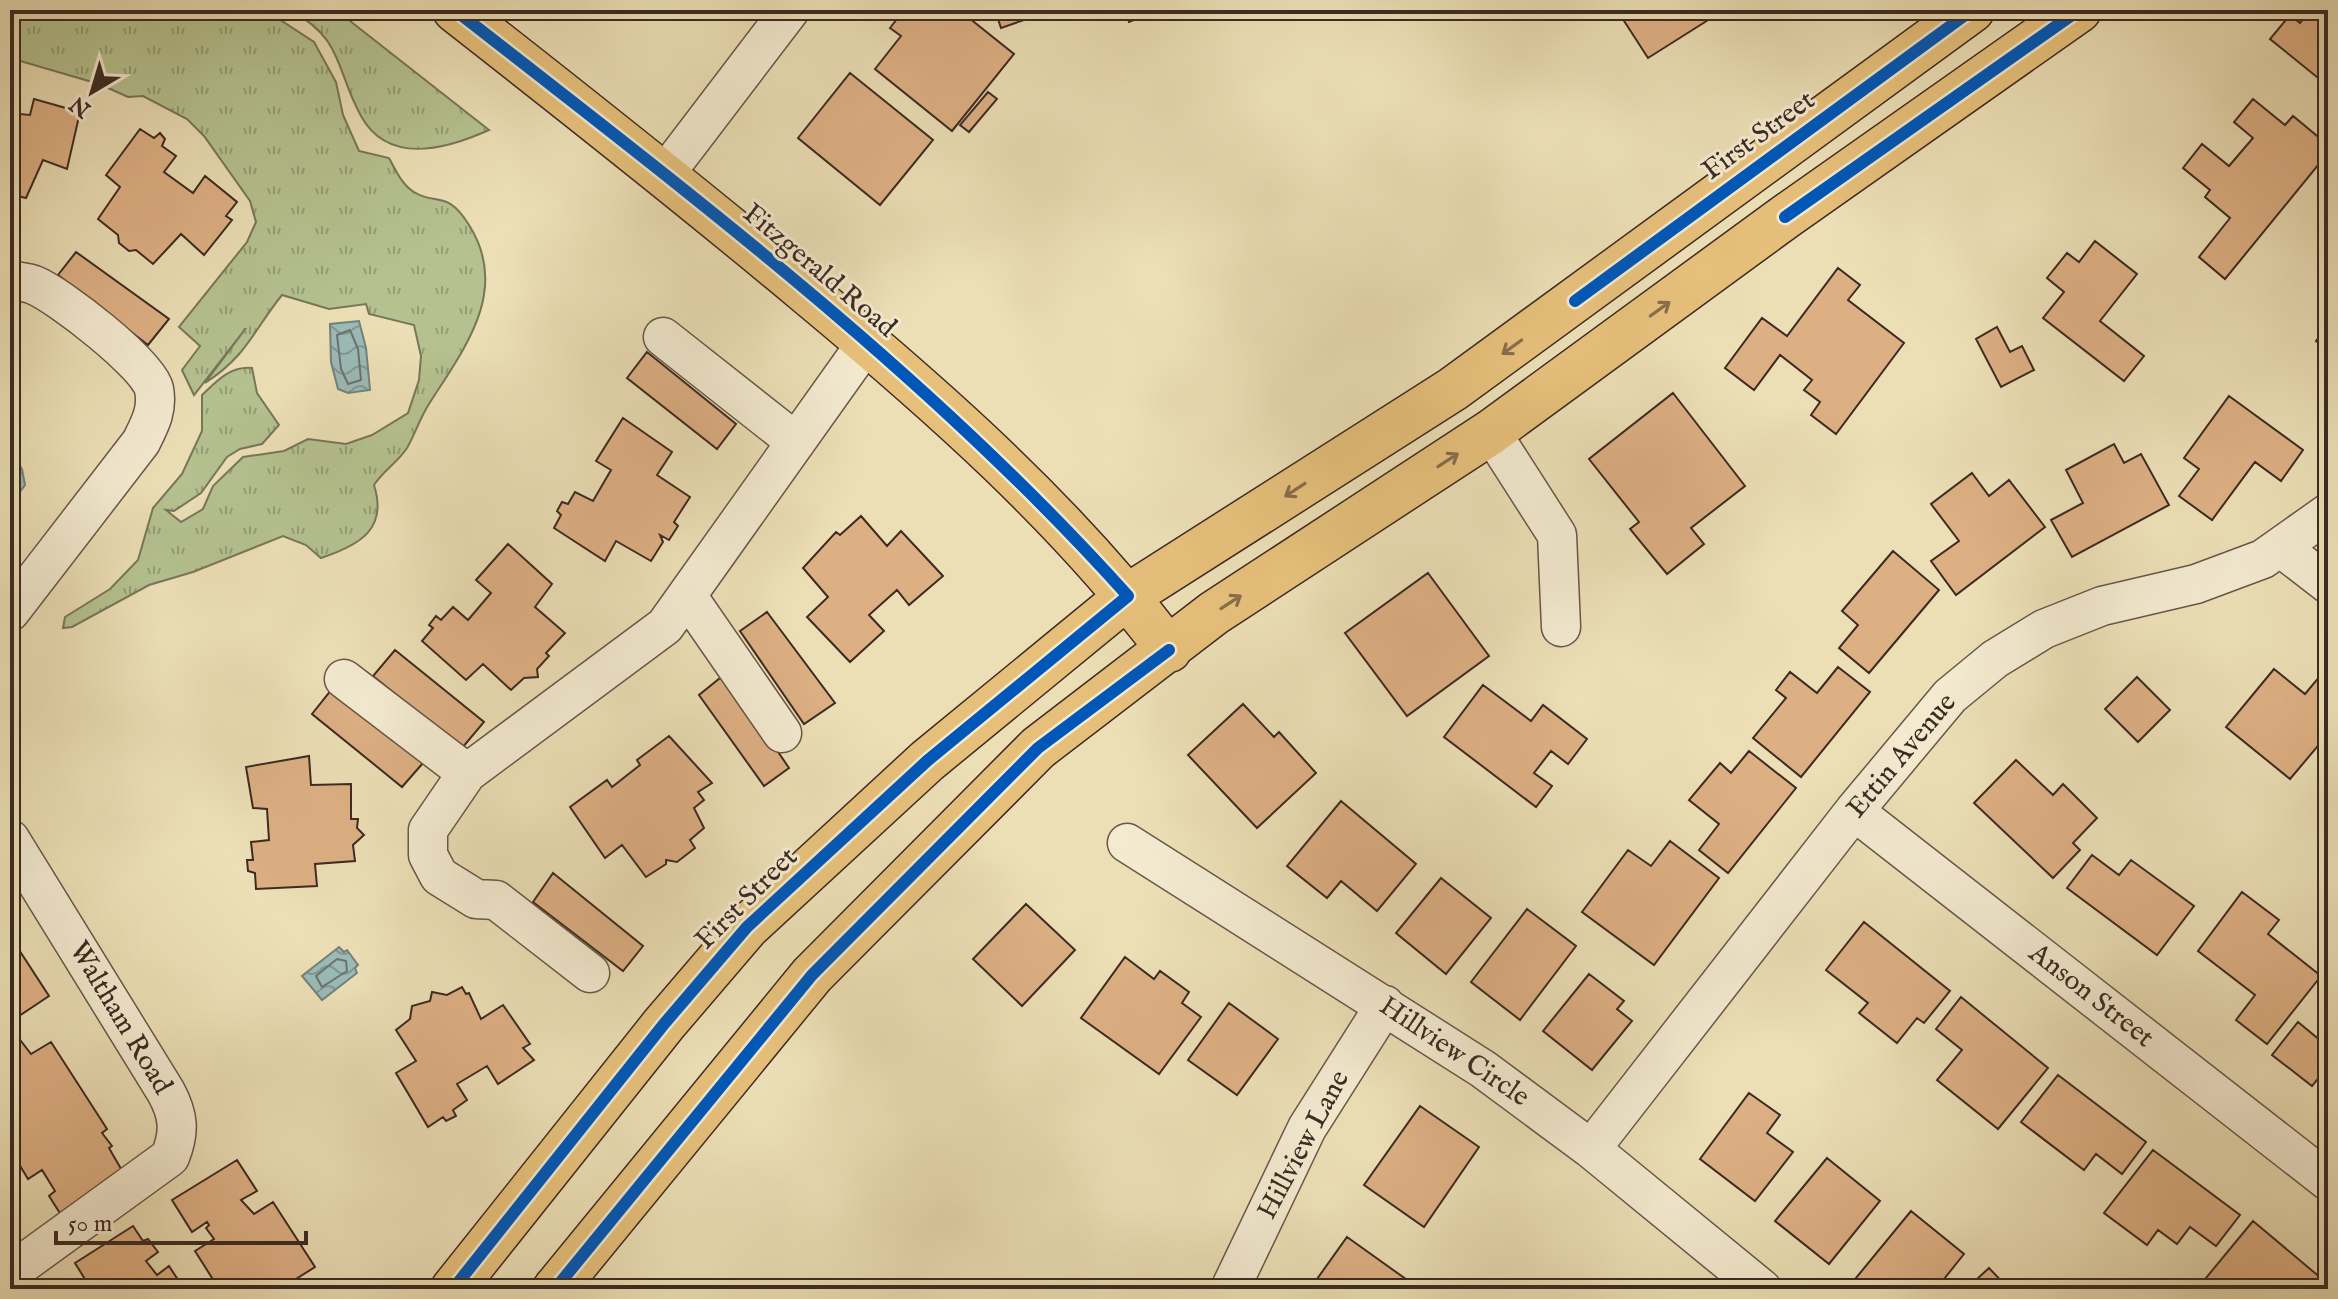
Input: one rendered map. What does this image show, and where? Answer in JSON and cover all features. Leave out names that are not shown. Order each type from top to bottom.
[{"type":"main road","name":"Fitzgerald Road","points":[[455,10],[665,174],[867,342],[977,440],[1128,596],[1169,650]]},
{"type":"main road","name":"First Street","points":[[453,1289],[747,927],[927,761],[1128,596],[1453,389],[1972,10]]},
{"type":"main road","points":[[555,1289],[812,975],[1038,748],[1214,613],[1491,432],[1785,217],[2079,10]]},
{"type":"street","points":[[665,174],[790,10]]},
{"type":"street","points":[[10,280],[33,285],[51,295],[141,364],[154,387],[155,413],[141,442],[10,612]]},
{"type":"street","points":[[663,337],[796,442]]},
{"type":"street","points":[[590,973],[496,900],[476,899],[439,876],[428,855],[428,830],[467,773],[665,626],[867,342]]},
{"type":"street","points":[[1491,432],[1557,535],[1561,627]]},
{"type":"street","name":"Ettin Avenue","points":[[1591,1149],[1854,811],[1950,696],[1995,659],[2044,629],[2102,606],[2196,584],[2263,559],[2328,513]]},
{"type":"street","points":[[2280,547],[2328,584]]},
{"type":"street","points":[[688,597],[782,733]]},
{"type":"street","points":[[344,679],[467,773]]},
{"type":"street","name":"Anson Street","points":[[1854,811],[2328,1181]]},
{"type":"street","name":"Waltham Road","points":[[10,839],[166,1092],[177,1112],[178,1136],[170,1157],[10,1273]]},
{"type":"street","name":"Hillview Circle","points":[[1127,843],[1483,1069],[1591,1149],[1762,1289]]},
{"type":"street","name":"Hillview Lane","points":[[1230,1289],[1307,1128],[1385,1005]]},
{"type":"green space","points":[[10,10],[265,10],[314,42],[336,82],[343,115],[359,151],[389,158],[410,189],[422,196],[448,202],[469,225],[481,249],[485,273],[484,296],[478,319],[407,448],[374,485],[377,513],[374,524],[359,541],[321,558],[306,545],[283,536],[193,572],[149,585],[72,627],[63,628],[65,617],[110,589],[138,560],[153,508],[182,474],[202,431],[202,395],[219,380],[237,369],[252,368],[257,393],[279,425],[262,444],[240,449],[227,457],[201,493],[174,511],[166,510],[181,522],[203,509],[213,486],[243,457],[284,451],[308,439],[346,444],[372,435],[408,413],[419,380],[421,356],[414,325],[369,314],[366,304],[329,309],[282,295],[240,353],[205,383],[246,328],[194,395],[182,370],[200,346],[179,327],[247,242],[256,222],[250,201],[204,136],[187,119],[143,96],[128,97],[99,84],[10,58]]},
{"type":"green space","points":[[290,10],[336,10],[489,130],[438,147],[403,148],[387,142],[373,132],[361,116],[329,44],[320,32]]},
{"type":"water","points":[[359,321],[366,348],[370,390],[348,393],[338,389],[331,362],[330,324]]},
{"type":"water","points":[[10,450],[22,469],[25,485],[19,493],[10,490]]},
{"type":"water","points":[[339,947],[344,952],[347,950],[358,965],[355,968],[357,973],[322,1000],[302,976]]},
{"type":"building","points":[[904,10],[959,10],[1014,54],[952,131],[875,69],[901,36],[890,28]]},
{"type":"building","points":[[995,10],[1053,10],[1001,28]]},
{"type":"building","points":[[1125,10],[1159,10],[1129,22]]},
{"type":"building","points":[[1617,10],[1709,10],[1713,17],[1648,58]]},
{"type":"building","points":[[2310,10],[2328,10],[2328,86],[2270,39],[2290,15],[2300,23]]},
{"type":"building","points":[[850,73],[933,140],[880,205],[798,138]]},
{"type":"building","points":[[988,92],[997,99],[969,132],[960,125]]},
{"type":"building","points":[[34,99],[80,112],[67,169],[43,160],[26,198],[10,194],[10,113],[30,115]]},
{"type":"building","points":[[2253,99],[2285,125],[2293,116],[2328,145],[2328,153],[2225,279],[2199,257],[2230,218],[2205,197],[2210,190],[2183,168],[2202,144],[2229,166],[2253,138],[2234,122]]},
{"type":"building","points":[[140,129],[154,138],[160,133],[165,139],[162,146],[176,156],[164,172],[193,193],[205,176],[237,202],[226,216],[232,220],[204,255],[181,234],[153,264],[136,250],[129,251],[119,243],[118,235],[98,219],[120,187],[106,175]]},
{"type":"building","points":[[10,236],[16,238],[10,271]]},
{"type":"building","points":[[2095,241],[2137,274],[2100,321],[2144,356],[2124,381],[2043,318],[2064,292],[2047,278],[2067,253],[2079,262]]},
{"type":"building","points":[[76,252],[169,319],[148,345],[58,275]]},
{"type":"building","points":[[1838,268],[1860,285],[1848,300],[1904,343],[1836,434],[1811,415],[1820,402],[1804,390],[1812,380],[1780,355],[1754,390],[1725,368],[1762,318],[1787,336]]},
{"type":"building","points":[[2328,326],[2328,350],[2316,341]]},
{"type":"building","points":[[1997,327],[2010,352],[2022,346],[2034,370],[2001,387],[1976,339]]},
{"type":"building","points":[[647,352],[736,424],[717,449],[627,378]]},
{"type":"building","points":[[1673,393],[1745,486],[1691,528],[1704,544],[1667,574],[1630,529],[1639,522],[1589,459]]},
{"type":"building","points":[[2229,396],[2303,450],[2281,481],[2255,462],[2212,520],[2179,496],[2199,469],[2184,458]]},
{"type":"building","points":[[623,418],[672,452],[657,475],[690,497],[674,522],[678,526],[669,540],[660,535],[663,542],[651,561],[616,541],[605,561],[554,528],[561,515],[557,511],[562,502],[568,504],[575,492],[593,501],[611,470],[596,461]]},
{"type":"building","points":[[2114,444],[2124,463],[2141,454],[2169,505],[2072,557],[2051,520],[2083,503],[2066,470]]},
{"type":"building","points":[[1972,473],[1989,496],[2009,480],[2045,527],[1956,595],[1931,561],[1959,541],[1931,504]]},
{"type":"building","points":[[861,516],[887,546],[901,531],[943,576],[909,605],[897,590],[869,615],[884,631],[850,662],[807,617],[828,597],[803,568],[836,532],[840,535]]},
{"type":"building","points":[[508,544],[552,584],[535,607],[565,633],[546,653],[549,656],[537,669],[538,677],[524,678],[511,690],[483,664],[466,680],[422,641],[433,628],[429,625],[436,616],[441,620],[453,607],[468,620],[491,593],[476,580]]},
{"type":"building","points":[[1893,551],[1939,590],[1869,673],[1839,648],[1858,625],[1842,611]]},
{"type":"building","points":[[1428,573],[1489,656],[1407,716],[1345,633]]},
{"type":"building","points":[[767,612],[835,703],[804,724],[740,631]]},
{"type":"building","points":[[395,650],[484,722],[462,748],[373,676]]},
{"type":"building","points":[[1838,667],[1870,692],[1801,777],[1753,738],[1786,698],[1776,690],[1790,672],[1817,693]]},
{"type":"building","points":[[2274,669],[2305,694],[2320,676],[2328,682],[2328,734],[2290,779],[2226,727]]},
{"type":"building","points":[[725,674],[789,768],[764,786],[699,695]]},
{"type":"building","points":[[2137,677],[2170,710],[2138,742],[2105,709]]},
{"type":"building","points":[[1483,685],[1531,721],[1543,705],[1587,739],[1568,764],[1551,751],[1534,773],[1552,786],[1536,807],[1444,737]]},
{"type":"building","points":[[332,689],[423,763],[402,787],[312,714]]},
{"type":"building","points":[[1243,704],[1274,737],[1279,732],[1316,773],[1257,828],[1188,755]]},
{"type":"building","points":[[669,736],[712,783],[698,792],[704,800],[694,808],[704,828],[690,840],[695,848],[677,862],[666,860],[666,864],[646,877],[622,845],[605,858],[570,807],[607,780],[612,787],[640,765],[637,760]]},
{"type":"building","points":[[1749,751],[1796,788],[1728,873],[1699,850],[1719,824],[1689,800],[1720,763],[1731,773]]},
{"type":"building","points":[[309,756],[311,785],[351,784],[351,819],[358,819],[357,828],[364,835],[353,845],[355,861],[315,864],[317,886],[256,889],[255,873],[248,871],[247,860],[253,860],[251,842],[269,840],[267,809],[253,808],[246,767]]},
{"type":"building","points":[[2016,760],[2053,795],[2063,784],[2097,818],[2073,843],[2080,850],[2053,878],[1974,803]]},
{"type":"building","points":[[2328,797],[2328,814],[2320,807]]},
{"type":"building","points":[[1341,801],[1416,864],[1377,911],[1341,881],[1327,898],[1287,866]]},
{"type":"building","points":[[1670,841],[1719,878],[1654,965],[1582,912],[1628,850],[1651,866]]},
{"type":"building","points":[[2092,855],[2119,875],[2131,860],[2194,906],[2157,955],[2067,888]]},
{"type":"building","points":[[553,873],[643,946],[623,971],[533,902]]},
{"type":"building","points":[[1441,878],[1491,918],[1446,974],[1396,933]]},
{"type":"building","points":[[2242,892],[2279,920],[2268,934],[2321,976],[2267,1044],[2236,1020],[2255,995],[2198,951]]},
{"type":"building","points":[[1026,904],[1075,950],[1022,1006],[973,959]]},
{"type":"building","points":[[1527,909],[1576,946],[1520,1020],[1471,982]]},
{"type":"building","points":[[1864,922],[1950,991],[1924,1023],[1917,1018],[1897,1043],[1859,1013],[1868,1003],[1826,970]]},
{"type":"building","points":[[12,939],[49,996],[19,1016],[16,1009],[10,1013]]},
{"type":"building","points":[[1125,957],[1154,979],[1160,971],[1189,992],[1182,1003],[1201,1017],[1159,1074],[1081,1018]]},
{"type":"building","points":[[1589,974],[1624,1001],[1617,1009],[1632,1021],[1592,1070],[1543,1031]]},
{"type":"building","points":[[462,987],[466,994],[469,993],[481,1019],[503,1005],[530,1044],[523,1048],[534,1060],[498,1084],[487,1066],[457,1084],[467,1100],[453,1110],[456,1116],[446,1121],[443,1117],[428,1127],[396,1073],[416,1061],[396,1030],[410,1019],[412,1006],[430,1001],[432,992],[447,995]]},
{"type":"building","points":[[1961,997],[2048,1068],[1998,1129],[1937,1080],[1962,1050],[1936,1029]]},
{"type":"building","points":[[1229,1003],[1278,1039],[1237,1095],[1188,1060]]},
{"type":"building","points":[[2298,1022],[2321,1041],[2328,1032],[2328,1066],[2312,1086],[2272,1055]]},
{"type":"building","points":[[21,1041],[31,1054],[51,1042],[107,1129],[102,1133],[112,1146],[109,1148],[128,1181],[65,1221],[49,1196],[55,1191],[42,1170],[28,1179],[10,1149],[10,1049]]},
{"type":"building","points":[[2058,1075],[2146,1142],[2122,1174],[2096,1154],[2084,1170],[2021,1122]]},
{"type":"building","points":[[1749,1093],[1780,1115],[1767,1133],[1793,1152],[1755,1201],[1700,1159]]},
{"type":"building","points":[[1420,1106],[1479,1147],[1424,1227],[1364,1185]]},
{"type":"building","points":[[2153,1150],[2240,1215],[2216,1246],[2190,1227],[2177,1244],[2158,1230],[2147,1245],[2104,1213]]},
{"type":"building","points":[[1827,1158],[1880,1201],[1829,1264],[1775,1221]]},
{"type":"building","points":[[237,1160],[257,1191],[241,1200],[254,1214],[273,1202],[315,1267],[296,1279],[302,1289],[219,1289],[195,1251],[214,1239],[206,1228],[209,1225],[207,1222],[192,1232],[172,1200]]},
{"type":"building","points":[[1911,1211],[1964,1254],[1936,1289],[1858,1289],[1851,1284]]},
{"type":"building","points":[[2253,1221],[2328,1284],[2328,1289],[2206,1289],[2201,1284]]},
{"type":"building","points":[[133,1226],[143,1241],[148,1239],[158,1252],[146,1261],[157,1275],[169,1266],[184,1289],[100,1289],[98,1286],[91,1289],[75,1263]]},
{"type":"building","points":[[1347,1237],[1410,1282],[1405,1289],[1312,1286]]},
{"type":"building","points":[[1989,1268],[2009,1289],[1966,1289]]},
{"type":"cycle path","points":[[453,1289],[664,1024],[747,927],[927,761],[1128,596],[1052,515],[889,361],[718,217],[455,10]]},
{"type":"cycle path","points":[[1575,301],[1972,10]]},
{"type":"cycle path","points":[[1785,217],[2079,10]]},
{"type":"cycle path","points":[[555,1289],[812,975],[1038,748],[1169,650]]}]
